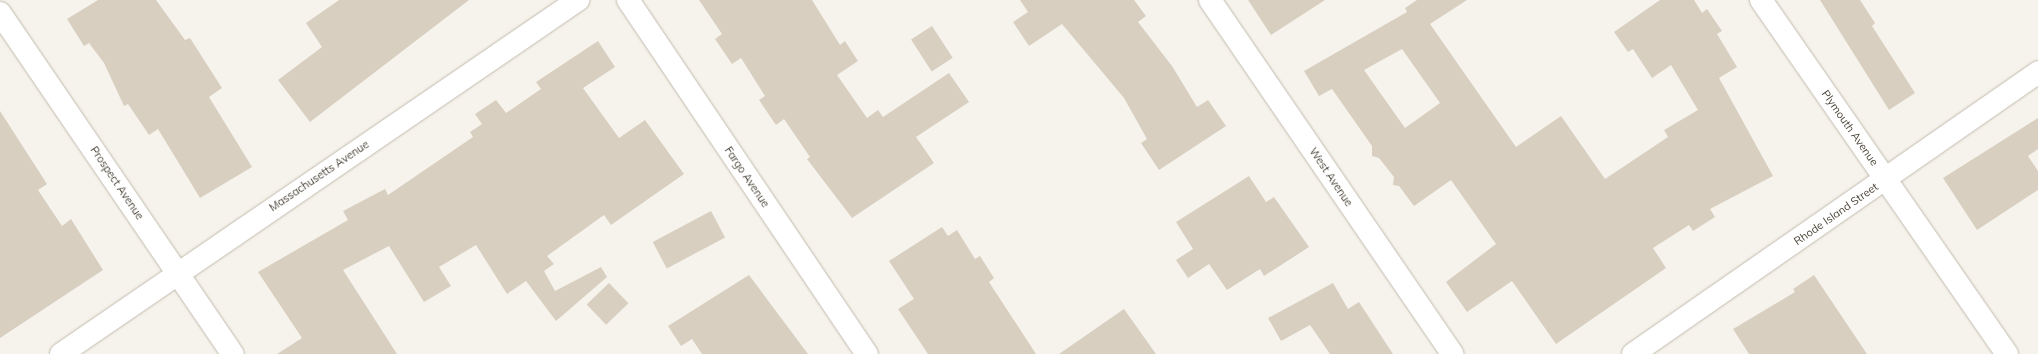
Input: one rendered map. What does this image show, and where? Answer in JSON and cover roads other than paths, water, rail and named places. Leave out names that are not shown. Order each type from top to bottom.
[{"type":"street","name":"Massachusetts Avenue","points":[[61,354],[578,0]]},
{"type":"street","name":"Fargo Avenue","points":[[628,0],[867,354]]},
{"type":"street","name":"West Avenue","points":[[1210,0],[1452,354]]},
{"type":"street","name":"Plymouth Avenue","points":[[1761,0],[2007,354]]},
{"type":"street","name":"Prospect Avenue","points":[[0,13],[233,354]]},
{"type":"street","name":"Rhode Island Street","points":[[1633,354],[2038,72]]}]
